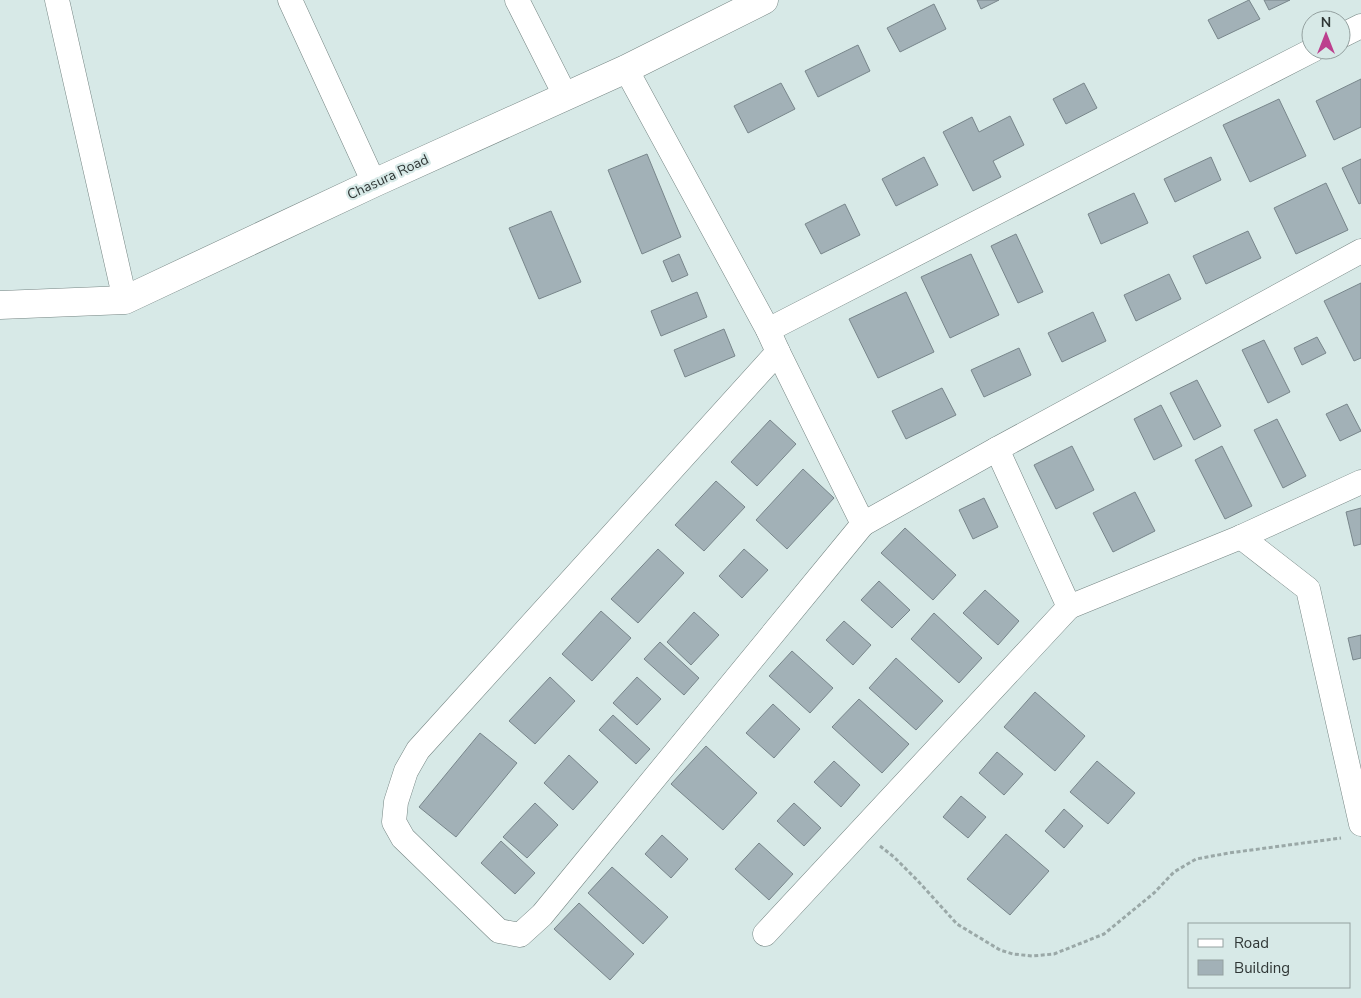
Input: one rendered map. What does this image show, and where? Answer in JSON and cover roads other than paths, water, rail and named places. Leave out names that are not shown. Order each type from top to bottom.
[{"type":"street","points":[[57,0],[125,300]]},
{"type":"street","points":[[290,0],[374,183]]},
{"type":"street","points":[[517,0],[565,95]]},
{"type":"street","name":"Chasura Road","points":[[0,305],[125,300],[374,183],[626,69],[729,8],[764,0]]},
{"type":"street","points":[[768,330],[1301,57]]},
{"type":"street","points":[[626,69],[768,330],[863,524]]},
{"type":"street","points":[[778,352],[418,750],[406,771],[396,802],[394,822],[403,838],[498,931],[520,934],[549,908],[863,524],[1361,251]]},
{"type":"street","points":[[997,449],[1069,607]]},
{"type":"street","points":[[765,934],[1069,607],[1241,537],[1361,482]]},
{"type":"street","points":[[1241,537],[1308,589],[1351,831]]}]
